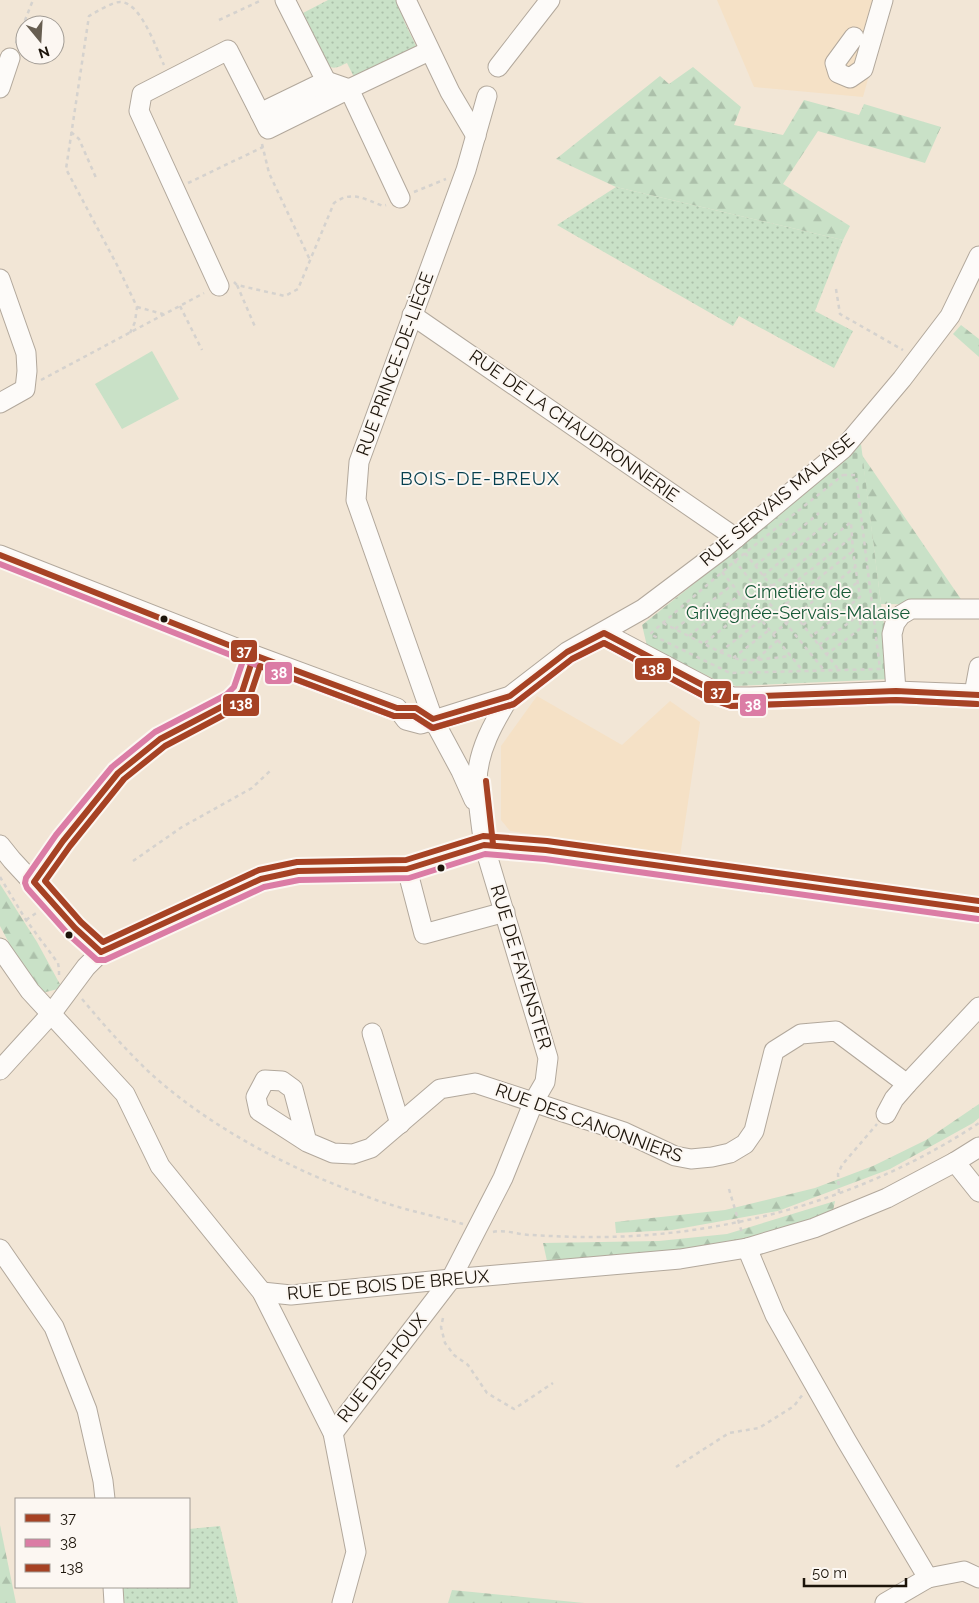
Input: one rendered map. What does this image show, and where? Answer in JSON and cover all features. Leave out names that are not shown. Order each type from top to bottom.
[{"type":"street","points":[[285,0],[326,81],[349,89],[400,198]]},
{"type":"street","points":[[406,0],[450,92],[476,136]]},
{"type":"street","points":[[498,67],[550,0]]},
{"type":"street","points":[[854,37],[835,63],[838,73],[850,78],[863,69],[883,0]]},
{"type":"street","points":[[228,285],[176,189],[139,111],[142,94],[228,50],[264,130]]},
{"type":"street","points":[[264,130],[429,51]]},
{"type":"street","points":[[0,88],[10,58]]},
{"type":"street","points":[[264,130],[326,81]]},
{"type":"street","name":"RUE PRINCE-DE-LIÈGE","points":[[480,812],[462,771],[433,719],[356,500],[359,462],[466,170],[487,96]]},
{"type":"street","name":"RUE SERVAIS MALAISE","points":[[0,556],[254,655],[397,708],[406,720],[421,724],[510,696],[567,652],[604,633],[735,550],[843,449],[950,316],[979,256]]},
{"type":"street","points":[[0,278],[26,354],[28,371],[25,389],[0,403]]},
{"type":"street","name":"RUE DE LA CHAUDRONNERIE","points":[[412,315],[735,550]]},
{"type":"street","points":[[896,691],[892,634],[895,623],[901,615],[911,609],[979,609]]},
{"type":"street","points":[[604,633],[712,690],[732,696],[750,698],[896,691],[976,694],[979,667]]},
{"type":"street","points":[[34,882],[63,840],[118,773],[160,739],[231,702],[242,692],[254,655]]},
{"type":"street","name":"RUE DE FAYENSTER","points":[[451,1279],[503,1178],[534,1101],[545,1082],[548,1058],[484,845],[480,812],[477,782],[479,764],[494,721],[510,696]]},
{"type":"street","points":[[0,845],[75,928],[101,952]]},
{"type":"street","points":[[0,1070],[51,1014],[80,974],[101,952],[261,880],[298,871],[407,869],[484,845],[546,850],[979,910]]},
{"type":"street","points":[[407,869],[424,934],[505,912]]},
{"type":"street","name":"RUE DE BOIS DE BREUX","points":[[0,948],[30,991],[125,1094],[160,1166],[262,1292],[291,1295],[680,1259],[747,1248],[814,1228],[851,1214],[887,1198],[979,1147]]},
{"type":"street","points":[[886,1114],[894,1099],[979,1006]]},
{"type":"street","name":"RUE DES CANONNIERS","points":[[307,1142],[333,1154],[353,1154],[371,1148],[440,1089],[475,1083],[624,1132],[675,1156],[691,1159],[712,1157],[730,1153],[745,1144],[754,1132],[774,1052],[801,1034],[836,1031],[907,1084]]},
{"type":"street","points":[[372,1034],[400,1124]]},
{"type":"street","points":[[955,1162],[979,1192]]},
{"type":"street","points":[[747,1248],[775,1315],[928,1578]]},
{"type":"street","points":[[0,1249],[54,1327],[87,1410],[103,1481],[105,1498]]},
{"type":"street","name":"RUE DES HOUX","points":[[333,1432],[451,1279]]},
{"type":"street","points":[[262,1292],[333,1432],[356,1552],[342,1603]]},
{"type":"street","points":[[885,1603],[928,1578],[964,1571],[979,1578]]},
{"type":"street","points":[[113,1588],[114,1603]]},
{"type":"path","points":[[10,58],[32,0]]},
{"type":"path","points":[[219,20],[262,0]]},
{"type":"path","points":[[130,333],[136,322],[136,307],[117,265],[66,169],[89,16],[120,1],[131,4],[140,15],[171,79]]},
{"type":"path","points":[[176,189],[264,130],[269,173],[310,260]]},
{"type":"path","points":[[71,132],[79,140],[97,180]]},
{"type":"path","points":[[25,389],[163,314],[228,285],[285,296],[298,289],[330,210],[341,199],[355,196],[383,206],[466,170]]},
{"type":"path","points":[[228,285],[256,329]]},
{"type":"path","points":[[836,290],[840,314],[870,333],[918,358]]},
{"type":"path","points":[[180,306],[202,350]]},
{"type":"path","points":[[136,307],[163,314]]},
{"type":"path","points":[[843,475],[856,475],[880,669],[730,673],[650,634],[722,572],[735,550],[843,475]]},
{"type":"path","points":[[755,566],[819,513]]},
{"type":"path","points":[[772,586],[851,522],[853,551],[860,596],[812,636]]},
{"type":"path","points":[[763,576],[828,523]]},
{"type":"path","points":[[779,595],[852,537]]},
{"type":"path","points":[[735,550],[755,566],[839,670]]},
{"type":"path","points":[[735,550],[786,623],[824,670]]},
{"type":"path","points":[[786,604],[853,551]]},
{"type":"path","points":[[773,634],[855,566]]},
{"type":"path","points":[[722,572],[803,671]]},
{"type":"path","points":[[803,626],[858,582]]},
{"type":"path","points":[[675,629],[732,585]]},
{"type":"path","points":[[689,636],[740,594]]},
{"type":"path","points":[[704,644],[750,606]]},
{"type":"path","points":[[819,645],[859,615],[861,628],[827,654]]},
{"type":"path","points":[[720,652],[761,620]]},
{"type":"path","points":[[663,623],[732,658],[756,660],[790,656]]},
{"type":"path","points":[[732,658],[769,630]]},
{"type":"path","points":[[756,660],[778,640]]},
{"type":"path","points":[[133,861],[182,828],[252,788],[272,769]]},
{"type":"path","points":[[0,877],[26,920],[58,963]]},
{"type":"path","points":[[80,998],[150,1073],[204,1115],[261,1150],[314,1176],[370,1198],[462,1223]]},
{"type":"path","points":[[839,1193],[838,1174],[842,1165],[886,1114]]},
{"type":"path","points":[[495,1231],[528,1235],[634,1236],[738,1223],[839,1193],[891,1172],[948,1143],[979,1123]]},
{"type":"path","points":[[729,1189],[747,1248]]},
{"type":"path","points":[[444,1310],[441,1327],[445,1343],[454,1355],[468,1365],[486,1393],[514,1409],[553,1383]]},
{"type":"path","points":[[676,1467],[729,1433],[760,1428],[794,1406],[812,1380]]},
{"type":"shaded area","points":[[717,0],[890,0],[863,97],[754,87]]},
{"type":"shaded area","points":[[537,696],[622,745],[670,701],[700,722],[680,856],[510,831],[501,820],[501,746]]},
{"type":"green space","points":[[328,0],[396,0],[417,48],[355,79],[347,63],[335,68],[328,66],[303,13]]},
{"type":"green space","points":[[693,67],[741,107],[734,125],[783,135],[804,100],[859,115],[864,104],[941,127],[925,163],[818,131],[783,184],[850,226],[843,240],[616,187],[556,159],[660,76],[669,84]]},
{"type":"green space","points":[[616,187],[843,240],[815,311],[853,331],[834,368],[739,316],[733,326],[557,225]]},
{"type":"green space","points":[[961,325],[979,339],[979,357],[953,334]]},
{"type":"green space","points":[[152,351],[179,399],[122,429],[95,384]]},
{"type":"green space","name":"Cimetière de Grivegnée-Servais-Malaise","points":[[861,444],[892,679],[736,686],[718,681],[647,646],[642,625],[730,555]]},
{"type":"green space","points":[[862,455],[965,605],[881,604]]},
{"type":"green space","points":[[0,884],[37,942],[62,988],[42,993],[18,960],[0,926]]},
{"type":"green space","points":[[979,1104],[979,1118],[973,1123],[890,1169],[778,1211],[672,1230],[616,1233],[615,1222],[725,1210],[815,1188],[873,1166],[926,1140]]},
{"type":"green space","points":[[835,1201],[833,1211],[736,1244],[615,1259],[547,1261],[543,1243],[659,1241],[727,1234]]},
{"type":"green space","points":[[0,1525],[16,1603],[0,1603]]},
{"type":"green space","points":[[220,1526],[238,1603],[123,1603],[121,1588],[190,1588],[190,1529]]},
{"type":"green space","points":[[452,1590],[584,1603],[448,1603]]},
{"type":"transit line","name":"37","points":[[0,555],[254,655],[397,708],[416,708],[433,719],[510,696],[567,652],[604,633],[712,690],[733,697],[896,691],[979,695]]},
{"type":"transit line","name":"38","points":[[0,564],[251,663],[394,716],[414,716],[432,728],[514,704],[572,659],[604,643],[708,698],[731,706],[896,700],[977,704]]},
{"type":"transit line","name":"138","points":[[977,704],[896,700],[731,706],[708,698],[604,643],[572,659],[514,704],[433,728],[414,716],[394,716],[260,666],[250,696],[237,708],[165,746],[124,779],[70,846],[45,881],[81,922],[103,942],[259,870],[297,862],[406,860],[483,836],[547,841],[979,901]]},
{"type":"transit line","name":"38","points":[[246,652],[234,687],[226,695],[155,732],[112,767],[56,835],[26,878],[27,888],[68,934],[97,960],[105,960],[264,887],[299,880],[409,878],[485,854],[545,859],[978,919]]},
{"type":"transit line","name":"37","points":[[254,655],[242,692],[231,702],[160,739],[118,773],[63,841],[34,882],[75,928],[101,952],[261,879],[298,871],[407,869],[484,845],[546,850],[979,910]]},
{"type":"transit line","name":"138","points":[[486,781],[493,844]]},
{"type":"district","name":"BOIS-DE-BREUX","points":[[480,478]]}]
